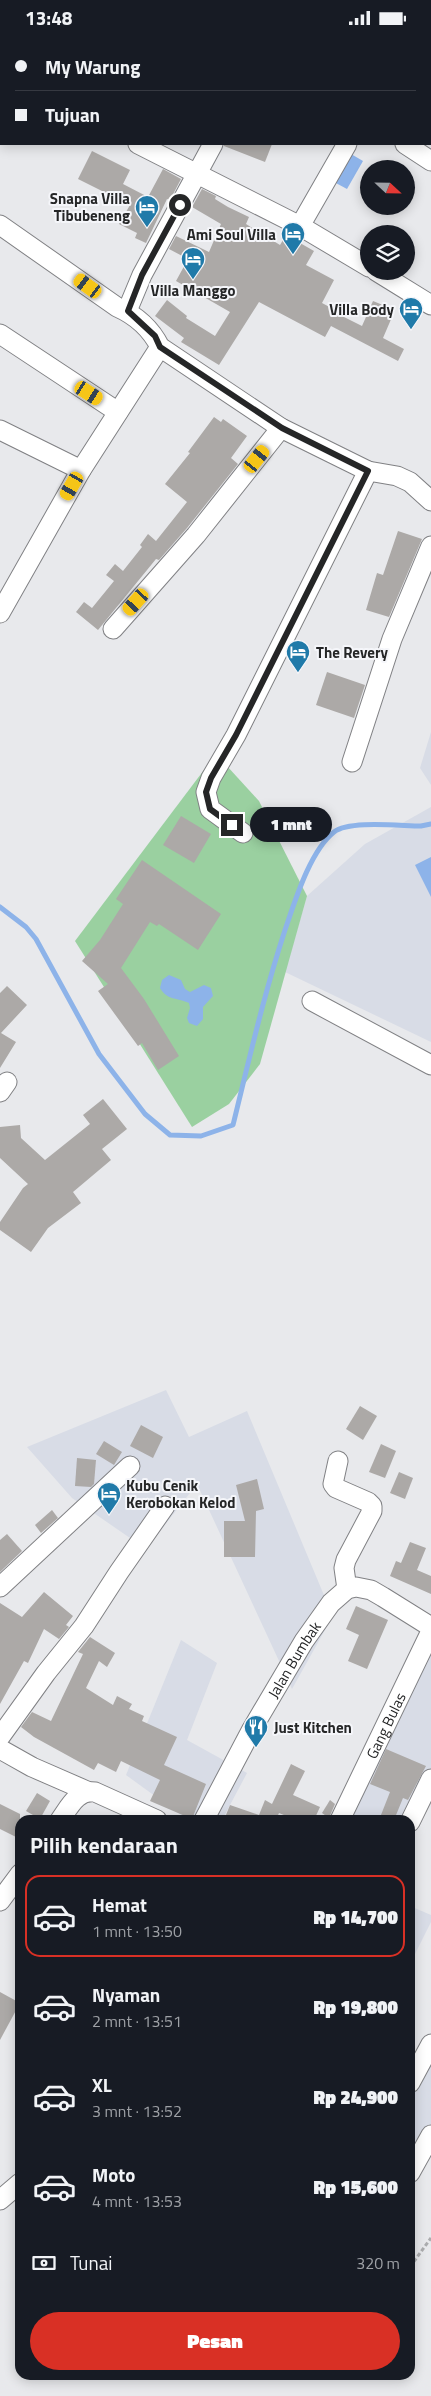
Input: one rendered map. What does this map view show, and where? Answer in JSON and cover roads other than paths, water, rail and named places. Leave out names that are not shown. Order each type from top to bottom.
[{"type":"street","points":[[140,145],[300,226],[360,262]]},
{"type":"street","points":[[128,311],[142,275],[198,175],[213,145]]},
{"type":"street","points":[[300,226],[346,145]]},
{"type":"street","points":[[407,145],[431,161]]},
{"type":"street","points":[[0,225],[117,307],[128,311],[155,336],[160,347],[282,428],[368,471],[398,476],[410,482],[431,501]]},
{"type":"street","points":[[391,280],[431,305]]},
{"type":"street","points":[[0,334],[118,412]]},
{"type":"street","points":[[0,613],[81,470],[160,347]]},
{"type":"street","points":[[113,629],[196,535],[282,428]]},
{"type":"street","points":[[0,430],[81,470]]},
{"type":"street","points":[[243,833],[210,809],[206,792],[211,778],[236,735],[368,471]]},
{"type":"street","points":[[352,762],[392,639],[431,546]]},
{"type":"street","points":[[312,1001],[431,1065]]},
{"type":"street","points":[[338,1461],[333,1484],[336,1488],[368,1502],[372,1506],[372,1511],[346,1560],[344,1568],[347,1589],[356,1587],[371,1590],[431,1627]]},
{"type":"street","points":[[0,1587],[130,1466]]},
{"type":"street","points":[[0,1737],[46,1673],[84,1626],[165,1507]]},
{"type":"street","name":"Jalan Bumbak","points":[[207,1815],[252,1729],[304,1641],[331,1603],[347,1589]]},
{"type":"street","name":"Gang Bulas","points":[[342,1815],[431,1631]]},
{"type":"street","points":[[0,1749],[32,1767],[146,1815]]},
{"type":"street","points":[[413,1815],[431,1779]]},
{"type":"street","points":[[64,1815],[78,1795],[87,1791]]},
{"type":"street","points":[[0,1901],[15,1881]]},
{"type":"street","points":[[415,2074],[431,2044]]},
{"type":"street","points":[[415,2164],[431,2135]]},
{"type":"street","points":[[0,2200],[15,2187]]},
{"type":"water","points":[[351,154],[361,160],[360,166],[347,189],[334,182]]},
{"type":"water","points":[[431,857],[431,897],[415,865]]},
{"type":"water","points":[[169,975],[181,980],[185,989],[190,992],[204,985],[211,988],[213,996],[203,1007],[203,1019],[197,1026],[189,1023],[187,1018],[190,1008],[189,1003],[169,997],[160,988],[162,980]]},
{"type":"waterway","points":[[0,907],[26,927],[36,939],[99,1054],[145,1114],[170,1135],[201,1136],[233,1125],[277,954],[304,877],[325,840],[341,828],[351,826],[421,826],[431,824]]},
{"type":"place","name":"Snapna Villa Tibubeneng","points":[[147,228]]},
{"type":"place","name":"Ami Soul Villa","points":[[293,255]]},
{"type":"place","name":"Villa Manggo","points":[[193,280]]},
{"type":"place","name":"Villa Body","points":[[411,330]]},
{"type":"place","name":"The Revery","points":[[298,673]]},
{"type":"place","name":"Kubu Cenik Kerobokan Kelod","points":[[109,1515]]},
{"type":"place","name":"Just Kitchen","points":[[256,1748]]}]
